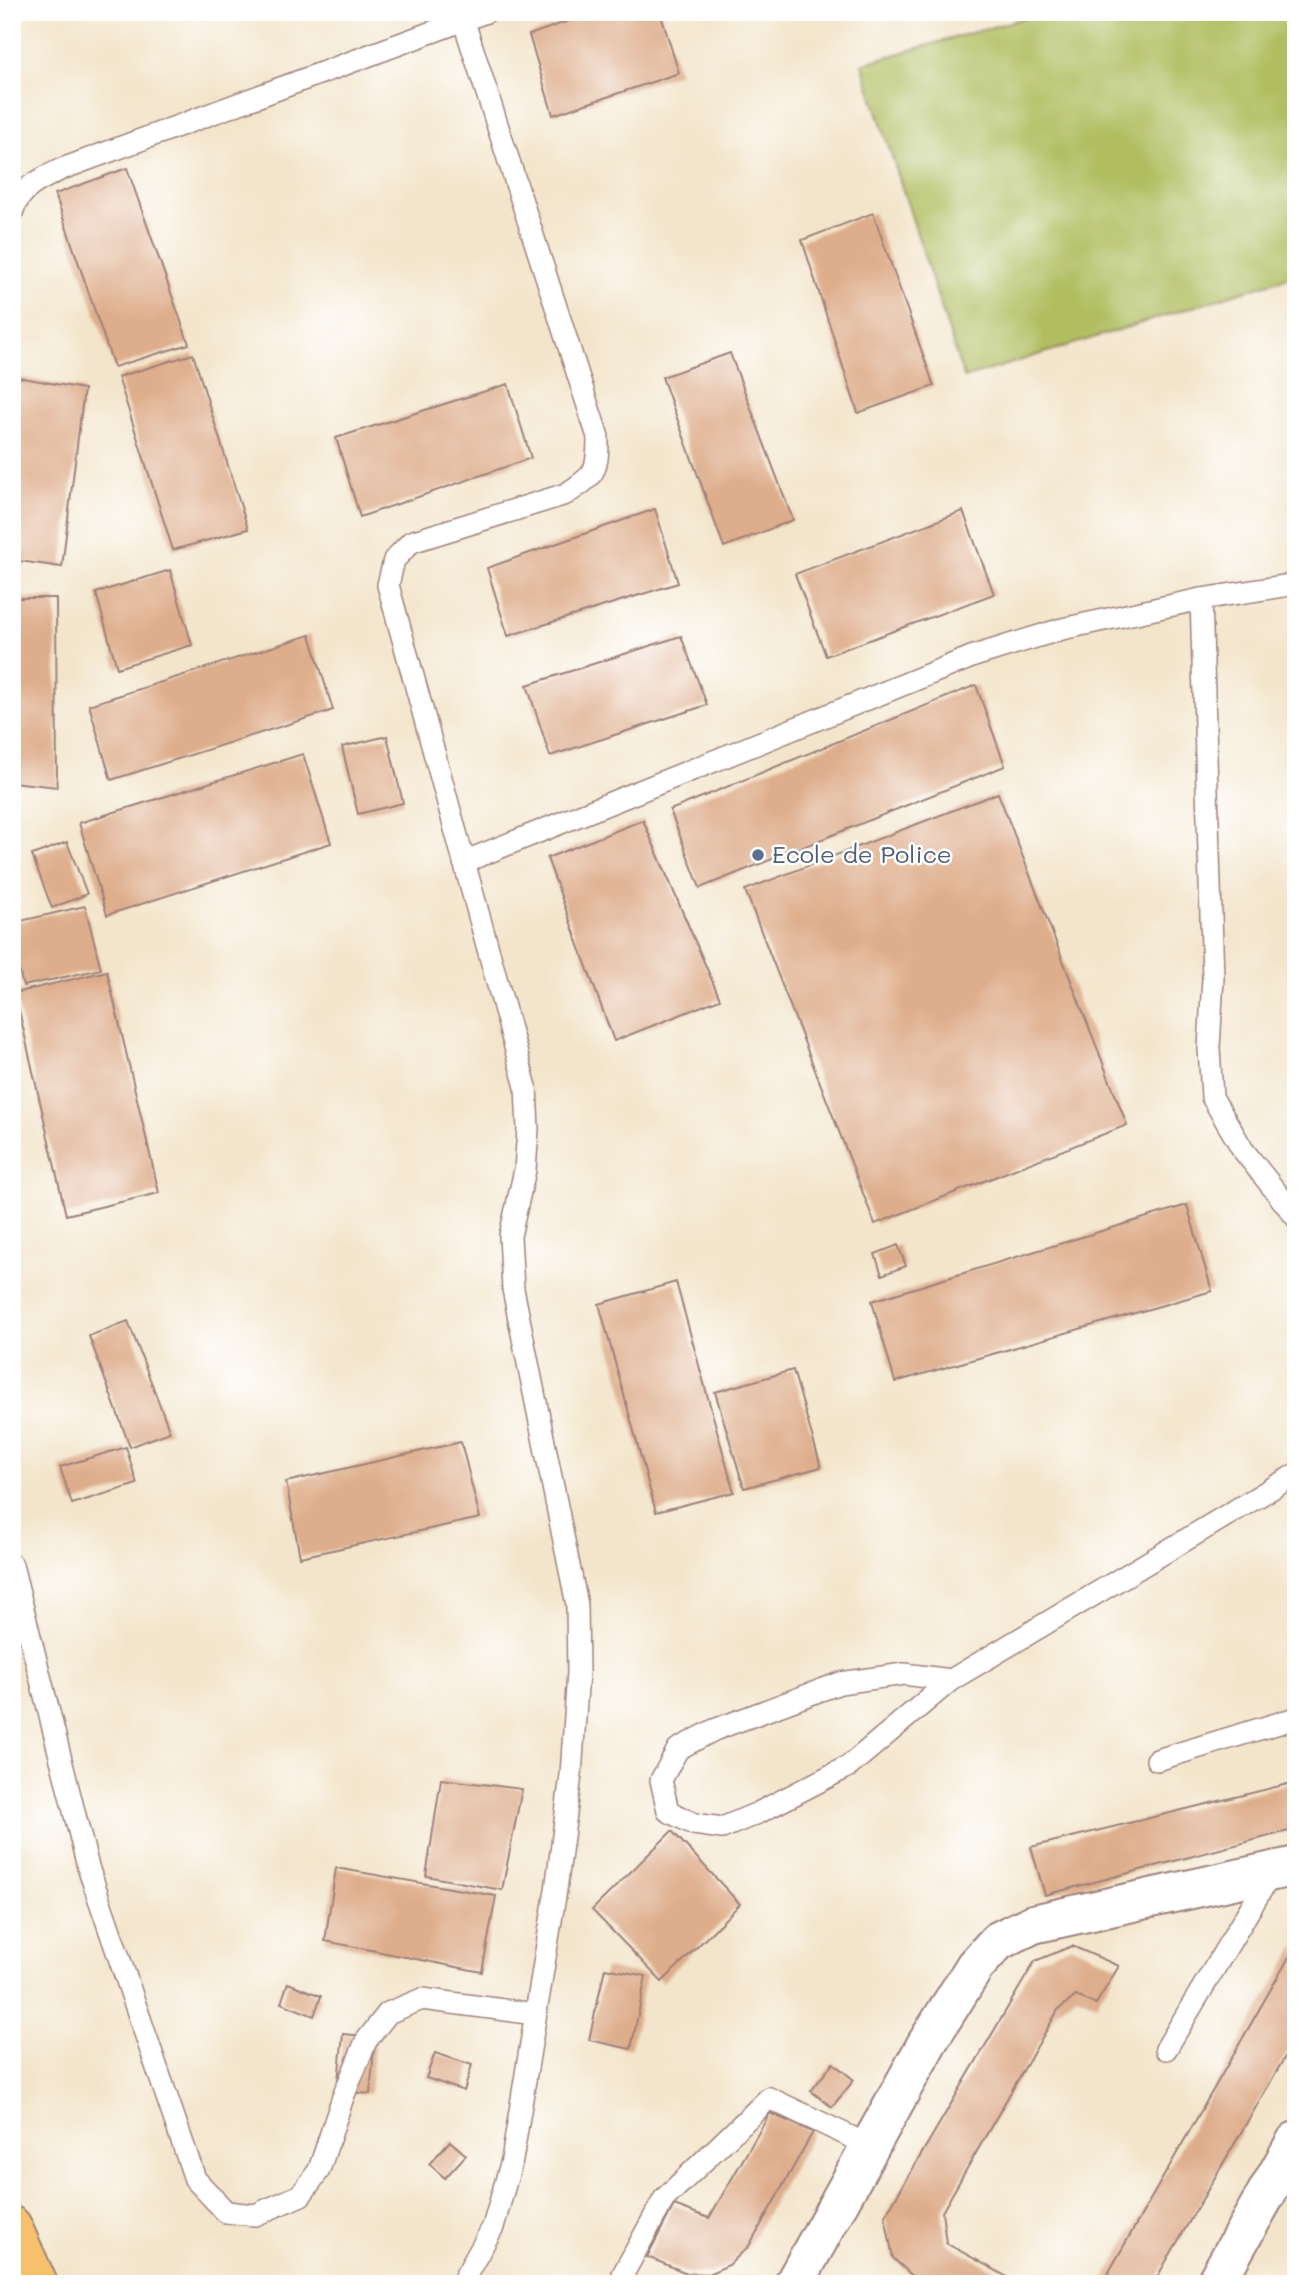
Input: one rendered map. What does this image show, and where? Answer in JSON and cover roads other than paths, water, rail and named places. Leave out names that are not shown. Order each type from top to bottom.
[{"type":"main road","points":[[12,2226],[38,2284]]},
{"type":"street","points":[[794,2284],[927,2043],[975,1966],[998,1941],[1033,1924],[1284,1869]]},
{"type":"street","points":[[1215,2284],[1296,2141]]},
{"type":"lane","points":[[12,214],[15,205],[33,182],[62,169],[486,12]]},
{"type":"lane","points":[[461,2284],[493,2227],[512,2160],[556,1891],[571,1775],[578,1672],[577,1605],[513,1289],[510,1236],[524,1170],[528,1129],[526,1087],[388,585],[394,560],[411,542],[566,494],[589,480],[598,463],[598,437],[464,22]]},
{"type":"lane","points":[[464,862],[974,656],[1062,629],[1201,599],[1296,584]]},
{"type":"lane","points":[[1201,599],[1213,978],[1209,1048],[1212,1097],[1243,1150],[1296,1217]]},
{"type":"lane","points":[[951,1680],[904,1674],[840,1684],[714,1730],[678,1749],[661,1780],[668,1811],[694,1824],[722,1828],[758,1813],[849,1766],[951,1680],[1296,1474]]},
{"type":"lane","points":[[12,1564],[88,1867],[195,2179],[226,2212],[255,2215],[301,2195],[319,2170],[343,2097],[366,2041],[388,2013],[422,1999],[535,2014]]},
{"type":"lane","points":[[1157,1760],[1296,1718]]},
{"type":"lane","points":[[1166,2049],[1284,1869]]},
{"type":"lane","points":[[626,2284],[623,2274],[664,2199],[769,2098],[870,2146]]},
{"type":"place","name":"Ecole de Police","points":[[758,855]]}]
